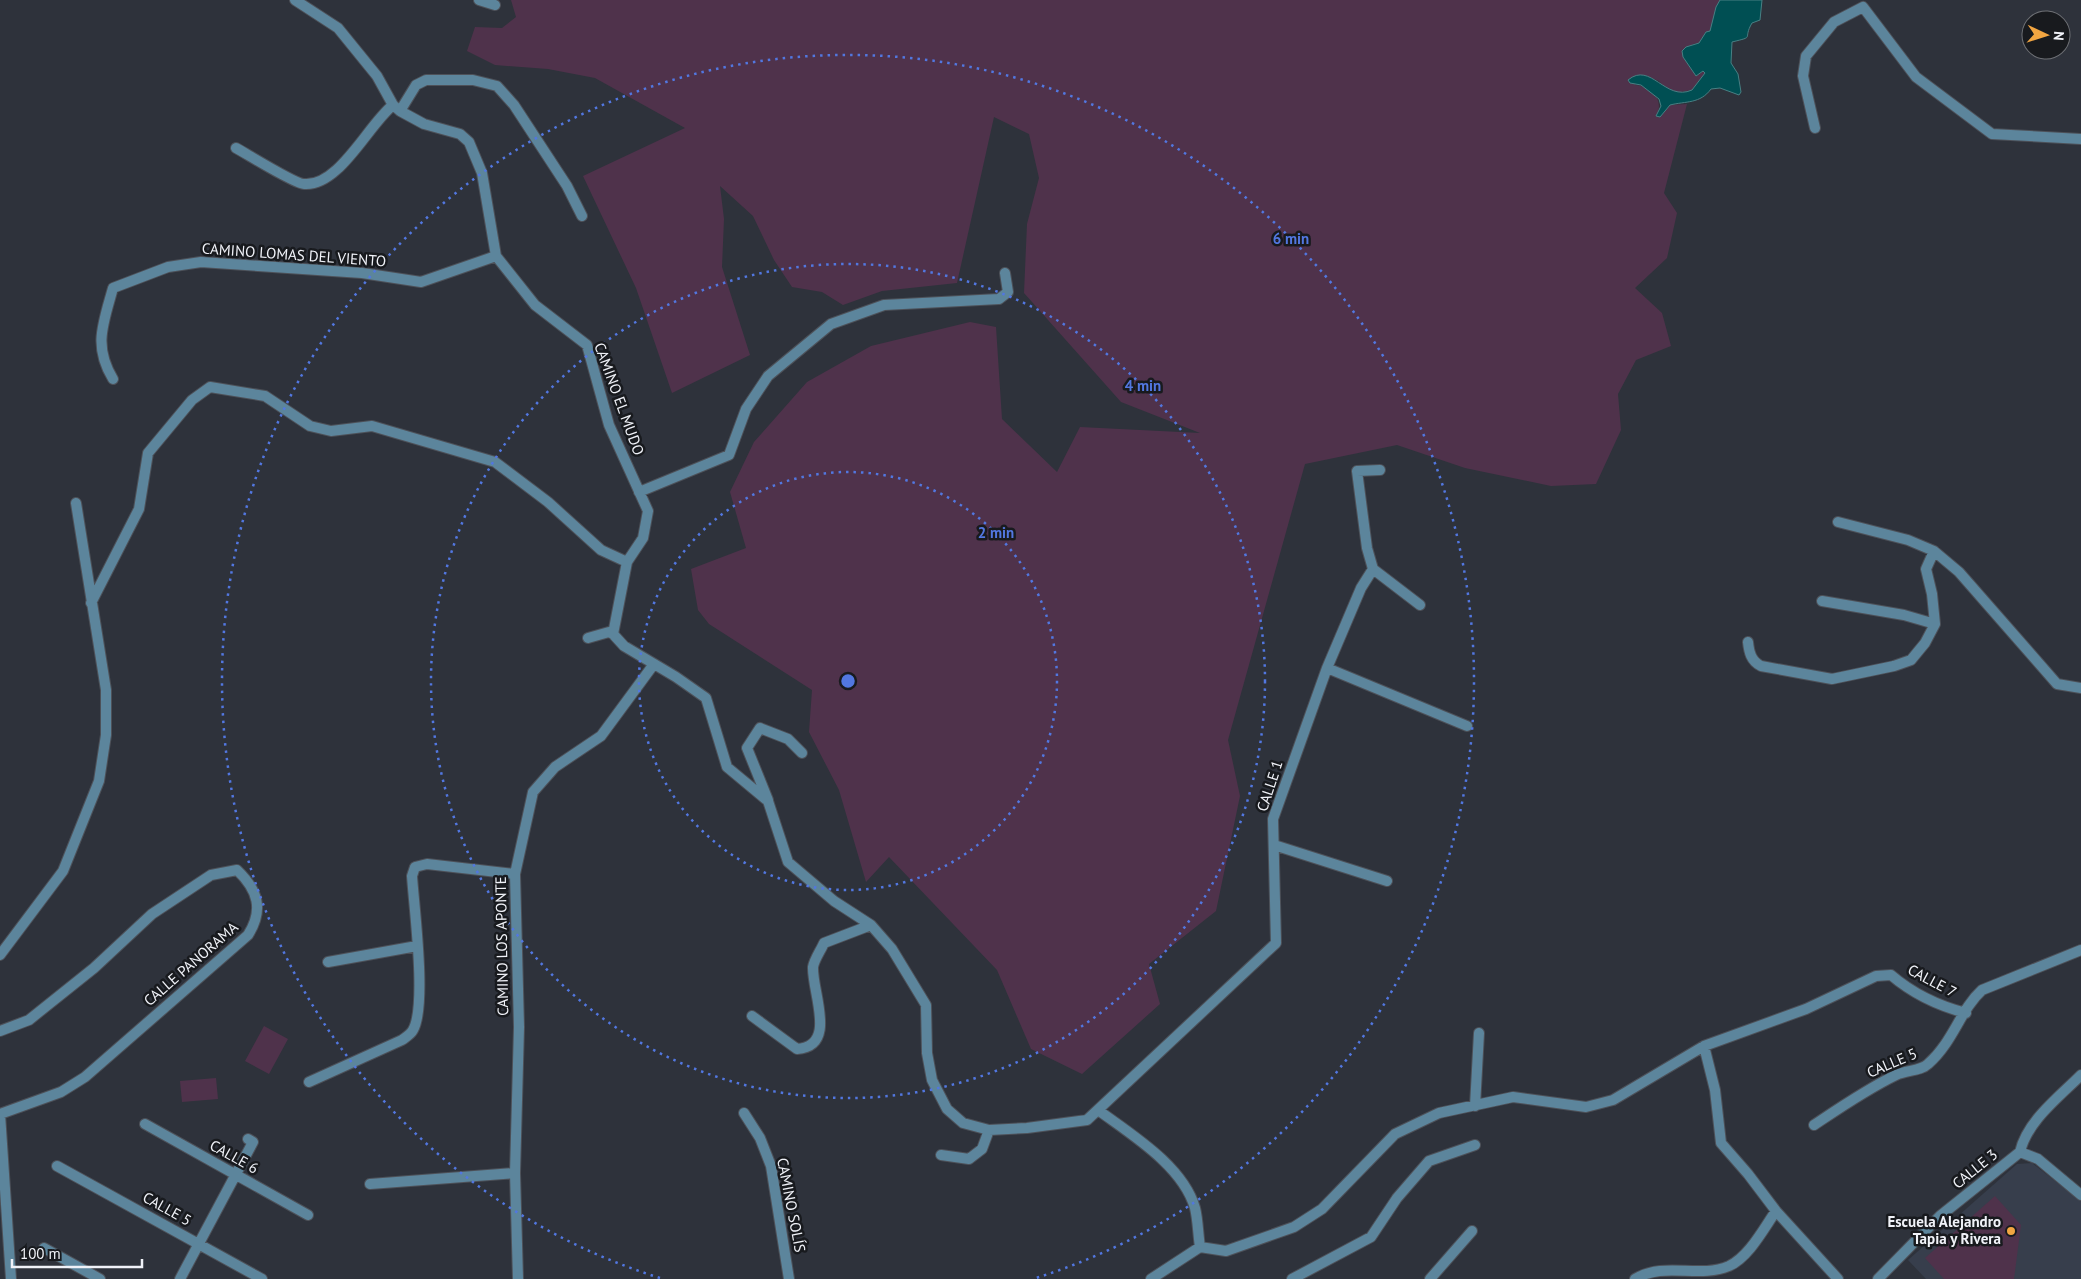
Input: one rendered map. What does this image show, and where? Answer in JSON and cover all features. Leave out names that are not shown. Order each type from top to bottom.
[{"type":"street","points":[[295,0],[338,28],[377,76],[396,108]]},
{"type":"street","points":[[479,0],[495,6]]},
{"type":"street","points":[[1815,128],[1803,76],[1806,56],[1834,22],[1863,7],[1916,77],[1992,134],[2081,138]]},
{"type":"street","points":[[236,148],[302,185],[320,182],[336,171],[416,85],[426,80],[473,80],[497,86],[519,113],[567,186],[582,216]]},
{"type":"street","name":"CAMINO EL MUDO","points":[[396,108],[424,124],[460,134],[469,142],[482,173],[496,256],[535,305],[587,345],[610,425],[648,511],[643,538],[627,562],[613,634]]},
{"type":"street","name":"CAMINO LOMAS DEL VIENTO","points":[[114,380],[104,364],[100,337],[113,288],[168,267],[201,262],[362,273],[421,282],[496,256]]},
{"type":"street","points":[[639,492],[729,455],[746,409],[768,376],[832,324],[884,305],[999,299],[1008,292],[1005,273]]},
{"type":"street","points":[[91,604],[139,509],[148,453],[192,400],[210,388],[265,396],[310,426],[331,431],[372,426],[495,462],[548,502],[601,550],[627,562]]},
{"type":"street","points":[[1380,470],[1357,471],[1367,548],[1373,569],[1420,605]]},
{"type":"street","points":[[0,955],[63,871],[99,781],[106,735],[106,690],[76,503]]},
{"type":"street","points":[[1838,522],[1908,540],[1934,551],[1959,572],[2057,684],[2081,688]]},
{"type":"street","points":[[1748,642],[1749,652],[1755,662],[1761,666],[1832,679],[1894,666],[1911,660],[1925,643],[1935,624],[1932,594],[1926,570],[1934,551]]},
{"type":"street","name":"CALLE 1","points":[[1098,1110],[1276,943],[1273,818],[1327,668],[1361,588],[1373,569]]},
{"type":"street","points":[[1822,601],[1895,614],[1935,624]]},
{"type":"street","points":[[588,638],[609,632],[613,634],[624,646],[706,698],[727,767],[768,801]]},
{"type":"street","name":"CAMINO LOS APONTE","points":[[518,1279],[515,1173],[519,1026],[515,874],[533,792],[555,767],[601,736],[654,664]]},
{"type":"street","points":[[1327,668],[1467,726]]},
{"type":"street","points":[[802,753],[788,739],[760,728],[747,748],[768,801],[788,862],[834,901],[871,925],[892,949],[926,1005],[927,1053],[932,1080],[947,1109],[963,1123],[989,1130],[1087,1120],[1098,1110],[1142,1142],[1180,1177],[1195,1207],[1200,1247],[1151,1279]]},
{"type":"street","points":[[1274,845],[1387,881]]},
{"type":"street","points":[[309,1082],[402,1040],[413,1031],[418,1016],[420,986],[412,876],[415,866],[427,864],[515,874]]},
{"type":"street","name":"CALLE PANORAMA","points":[[0,1031],[29,1020],[94,968],[152,914],[211,875],[237,870],[249,882],[257,901],[258,914],[248,935],[85,1077],[61,1092],[0,1114]]},
{"type":"street","points":[[752,1016],[797,1049],[809,1048],[817,1041],[821,1025],[813,966],[824,943],[871,925]]},
{"type":"street","points":[[328,962],[417,946]]},
{"type":"street","name":"CALLE 7","points":[[1200,1247],[1226,1251],[1294,1227],[1322,1209],[1395,1134],[1439,1113],[1513,1097],[1586,1106],[1613,1100],[1704,1046],[1823,1002],[1876,976],[1891,975],[1904,986],[1948,1008],[1966,1013],[1971,1001],[1982,990],[2081,950]]},
{"type":"street","name":"CALLE 5","points":[[1814,1125],[1870,1088],[1899,1073],[1926,1066],[1946,1046],[1966,1013]]},
{"type":"street","points":[[1475,1106],[1479,1033]]},
{"type":"street","points":[[1704,1046],[1715,1090],[1721,1143],[1776,1211],[1838,1279]]},
{"type":"street","name":"CALLE 3","points":[[1878,1279],[1940,1216],[2020,1152],[2023,1139],[2046,1111],[2081,1075]]},
{"type":"street","name":"CAMINO SOLÍS","points":[[744,1113],[760,1138],[771,1166],[789,1279]]},
{"type":"street","points":[[0,1114],[11,1279]]},
{"type":"street","name":"CALLE 6","points":[[145,1124],[235,1176],[308,1215]]},
{"type":"street","points":[[941,1155],[969,1159],[982,1149],[989,1130]]},
{"type":"street","points":[[180,1279],[253,1142],[248,1139]]},
{"type":"street","points":[[1292,1279],[1371,1237],[1398,1198],[1429,1161],[1475,1145]]},
{"type":"street","points":[[2020,1152],[2038,1159],[2081,1195]]},
{"type":"street","name":"CALLE 5","points":[[57,1166],[262,1279]]},
{"type":"street","points":[[370,1184],[515,1173]]},
{"type":"street","points":[[1635,1279],[1644,1274],[1665,1269],[1706,1272],[1730,1266],[1747,1250],[1776,1211]]},
{"type":"street","points":[[1430,1279],[1472,1231]]},
{"type":"street","points":[[44,1248],[100,1279]]},
{"type":"shaded area","points":[[511,0],[1720,0],[1709,33],[1707,32],[1699,43],[1693,44],[1683,57],[1696,76],[1704,71],[1705,73],[1692,90],[1675,93],[1664,87],[1659,81],[1643,75],[1635,85],[1647,88],[1655,95],[1659,105],[1656,116],[1660,117],[1670,105],[1687,104],[1664,193],[1677,213],[1667,258],[1635,288],[1662,313],[1671,346],[1636,360],[1618,394],[1621,430],[1596,484],[1551,486],[1465,468],[1397,445],[1305,464],[1228,740],[1240,796],[1216,911],[1149,964],[1160,1004],[1082,1074],[1031,1049],[997,970],[889,857],[866,882],[839,790],[809,732],[812,690],[709,624],[698,610],[691,569],[746,548],[730,492],[754,442],[807,382],[871,346],[970,322],[996,327],[1002,419],[1057,472],[1080,427],[1200,433],[1121,402],[1024,293],[1027,224],[1039,178],[1029,134],[994,117],[957,283],[882,291],[843,305],[822,292],[792,287],[774,260],[753,216],[720,186],[724,219],[722,267],[750,355],[672,393],[636,288],[583,176],[685,128],[595,78],[548,69],[495,65],[467,51],[475,27],[502,28],[516,17]]},
{"type":"shaded area","points":[[264,1026],[288,1039],[269,1074],[245,1061]]},
{"type":"shaded area","points":[[216,1078],[218,1099],[182,1102],[180,1081]]},
{"type":"shaded area","name":"Escuela Alejandro Tapia y Rivera","points":[[2032,1163],[2081,1201],[2081,1279],[1926,1279],[1908,1260],[2017,1164]]},
{"type":"shaded area","points":[[1995,1196],[2021,1225],[2014,1279],[1944,1279],[1925,1258]]},
{"type":"water","points":[[1720,0],[1762,0],[1760,20],[1752,23],[1746,38],[1732,42],[1731,63],[1738,74],[1741,92],[1739,95],[1720,88],[1711,89],[1697,100],[1670,105],[1660,117],[1656,116],[1661,106],[1659,99],[1641,85],[1630,83],[1628,80],[1636,75],[1644,75],[1674,91],[1692,90],[1705,73],[1703,71],[1696,76],[1683,57],[1682,51],[1686,47],[1699,43],[1706,32],[1710,31],[1716,7]]},
{"type":"place","name":"Escuela Alejandro Tapia y Rivera","points":[[2011,1231]]}]
